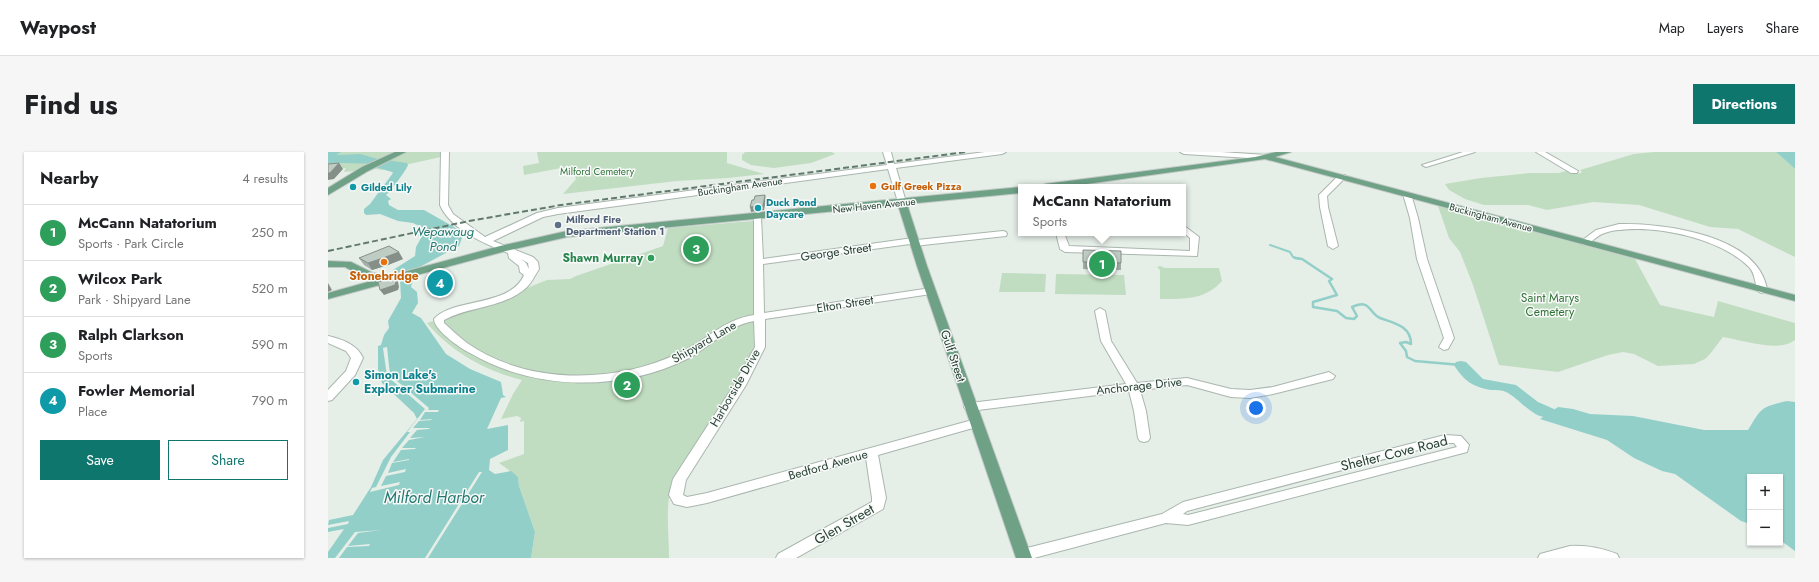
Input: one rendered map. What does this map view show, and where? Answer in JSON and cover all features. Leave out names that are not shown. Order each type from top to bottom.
[{"type":"main road","points":[[1067,184],[1266,157],[1287,152]]},
{"type":"main road","points":[[328,192],[365,169],[392,155]]},
{"type":"main road","name":"Buckingham Avenue","points":[[1266,157],[1795,298]]},
{"type":"main road","name":"New Haven Avenue","points":[[331,295],[508,250],[543,239],[584,232],[757,217],[1018,190]]},
{"type":"main road","name":"Gulf Street","points":[[902,202],[914,242],[970,407],[1023,557]]},
{"type":"main road","points":[[328,264],[347,264],[370,276],[381,279],[395,278]]},
{"type":"main road","points":[[331,295],[363,284],[370,276]]},
{"type":"street","points":[[445,152],[445,209],[450,216],[485,241],[494,246],[508,250]]},
{"type":"street","name":"Gulf Street","points":[[890,152],[890,166],[902,202]]},
{"type":"street","name":"Buckingham Avenue","points":[[485,241],[537,216],[552,212],[1002,152]]},
{"type":"street","name":"Buckingham Avenue","points":[[1184,152],[1266,157]]},
{"type":"street","points":[[1426,165],[1471,152]]},
{"type":"street","points":[[1540,152],[1574,171]]},
{"type":"street","points":[[1333,246],[1324,207],[1323,195],[1342,177]]},
{"type":"street","points":[[1407,194],[1414,218],[1422,259],[1449,338],[1444,347]]},
{"type":"street","name":"Harborside Drive","points":[[680,501],[676,495],[680,479],[740,385],[759,349],[760,317],[757,217]]},
{"type":"street","points":[[1584,242],[1602,230],[1626,225],[1647,226],[1683,233],[1722,246],[1747,261],[1759,276],[1762,290]]},
{"type":"street","points":[[1061,236],[1065,249],[1194,254],[1195,237],[1186,230]]},
{"type":"street","name":"George Street","points":[[758,262],[914,242],[1003,234]]},
{"type":"street","name":"Shipyard Lane","points":[[508,250],[512,256],[523,265],[525,272],[529,274],[526,283],[516,291],[450,313],[439,319],[439,324],[464,345],[500,365],[523,372],[578,379],[616,377],[654,368],[695,350],[729,325],[746,319],[760,317]]},
{"type":"street","name":"Elton Street","points":[[760,317],[931,291]]},
{"type":"street","points":[[1100,311],[1102,327],[1106,340],[1133,386],[1140,411],[1144,438]]},
{"type":"street","points":[[328,338],[352,350],[356,353],[357,358],[356,364],[346,378],[328,397]]},
{"type":"street","name":"Anchorage Drive","points":[[970,407],[1185,380],[1199,382],[1237,394],[1248,394],[1329,376]]},
{"type":"street","name":"Bedford Avenue","points":[[680,501],[687,502],[707,498],[976,423]]},
{"type":"street","name":"Shelter Cove Road","points":[[1023,557],[1166,518],[1183,507],[1445,439],[1457,439],[1463,445],[1463,449],[1458,451],[1188,520],[1166,518]]},
{"type":"street","name":"Glen Street","points":[[783,558],[878,505],[879,498],[871,452]]},
{"type":"street","points":[[1296,477],[1305,490]]},
{"type":"street","points":[[1545,558],[1562,552],[1582,551],[1601,554],[1612,558]]},
{"type":"green space","points":[[328,152],[441,152],[441,157],[382,170],[367,167],[356,171],[344,172],[346,168],[328,170]]},
{"type":"green space","name":"Milford Cemetery","points":[[537,152],[727,152],[727,163],[764,174],[677,181],[563,194],[576,179],[572,166],[524,175],[523,166],[539,163]]},
{"type":"green space","points":[[745,152],[832,152],[835,154],[811,163],[774,168],[751,165],[742,160],[742,155]]},
{"type":"green space","points":[[1654,152],[1776,152],[1795,169],[1795,257],[1738,229],[1710,227],[1639,205],[1593,202],[1547,210],[1528,205],[1484,205],[1465,199],[1449,190],[1445,184],[1481,178],[1530,173],[1559,173],[1566,171],[1578,174],[1582,172],[1580,170],[1634,154]]},
{"type":"green space","name":"Saint Marys Cemetery","points":[[1438,206],[1635,259],[1660,305],[1714,317],[1718,301],[1795,323],[1795,340],[1788,344],[1771,346],[1723,337],[1705,359],[1694,364],[1658,366],[1634,354],[1623,352],[1608,355],[1558,372],[1499,365],[1473,285],[1460,252],[1449,238]]},
{"type":"green space","points":[[753,221],[755,341],[753,351],[742,373],[672,483],[668,510],[669,558],[531,558],[535,532],[519,486],[518,477],[499,463],[524,454],[524,421],[520,422],[521,418],[517,416],[501,419],[513,394],[522,380],[482,366],[470,359],[447,343],[427,323],[479,307],[547,280],[570,279],[663,246],[668,228]]},
{"type":"green space","points":[[1160,266],[1165,268],[1219,268],[1222,281],[1209,292],[1202,295],[1178,299],[1160,299],[1160,270],[1157,267]]},
{"type":"green space","points":[[1002,273],[1046,274],[1045,292],[999,292]]},
{"type":"green space","points":[[1056,274],[1124,275],[1126,295],[1055,294]]},
{"type":"water","name":"Milford Harbor","points":[[328,152],[341,152],[336,155],[360,154],[378,159],[407,163],[408,165],[405,171],[386,195],[391,199],[388,201],[389,205],[398,210],[424,210],[461,231],[462,238],[459,246],[414,270],[411,287],[417,292],[418,303],[412,313],[421,318],[446,354],[470,369],[501,382],[503,395],[506,397],[501,398],[487,429],[508,425],[508,450],[490,459],[489,470],[495,474],[511,471],[518,477],[519,486],[535,532],[531,558],[328,558],[328,552],[344,529],[328,532],[328,528],[348,524],[349,521],[328,525],[329,520],[353,515],[371,487],[383,460],[417,419],[414,413],[382,383],[378,370],[378,346],[381,345],[384,335],[389,328],[388,321],[401,298],[400,280],[396,275],[397,272],[393,270],[415,256],[416,247],[421,238],[418,235],[428,230],[413,223],[398,221],[380,214],[366,215],[364,213],[364,209],[370,204],[393,173],[375,167],[379,164],[342,163],[328,165]]},
{"type":"water","points":[[1776,152],[1795,152],[1795,169]]},
{"type":"water","points":[[1787,401],[1795,402],[1795,551],[1783,542],[1783,474],[1747,474],[1747,523],[1741,521],[1675,474],[1662,471],[1634,458],[1607,440],[1540,419],[1558,407],[1573,409],[1590,414],[1633,416],[1704,430],[1748,430],[1760,412],[1772,405]]},
{"type":"pier","points":[[387,347],[390,375],[429,408],[428,410],[439,410],[438,412],[425,412],[420,420],[432,419],[419,421],[413,428],[430,428],[417,430],[410,438],[425,437],[409,440],[402,448],[416,448],[401,450],[393,462],[409,460],[392,463],[388,473],[406,469],[405,472],[386,476],[381,486],[400,482],[399,485],[370,492],[372,488],[376,487],[391,457],[410,432],[407,432],[425,409],[387,376],[383,348]]},
{"type":"pier","points":[[479,472],[482,472],[428,558],[425,558]]},
{"type":"pier","points":[[381,530],[358,533],[348,546],[370,544],[369,546],[347,547],[339,558],[335,558],[355,532]]},
{"type":"building","points":[[339,163],[330,173],[328,173],[328,164]]},
{"type":"building","points":[[765,195],[763,206],[750,207],[755,196]]},
{"type":"building","points":[[389,246],[399,252],[368,263],[359,258]]},
{"type":"building","points":[[1083,250],[1121,251],[1121,263],[1083,262]]},
{"type":"building","points":[[445,272],[446,280],[429,284],[428,276]]},
{"type":"building","points":[[395,277],[395,285],[380,290],[378,282]]},
{"type":"waterway","points":[[1270,245],[1290,252],[1293,257],[1298,258]]},
{"type":"waterway","points":[[1298,258],[1302,259],[1332,279],[1329,281],[1337,295],[1313,302],[1313,307],[1337,311],[1346,318],[1354,319],[1357,316],[1352,307],[1363,304],[1366,305],[1376,316],[1405,329],[1408,333],[1411,344],[1406,342],[1400,343],[1406,351],[1407,357],[1415,361],[1461,365]]},
{"type":"waterway","points":[[1461,365],[1479,383],[1511,388],[1533,406],[1549,413]]},
{"type":"railway","points":[[328,251],[469,221],[561,205],[966,152]]},
{"type":"place","name":"Gulf Greek Pizza","points":[[873,186]]},
{"type":"place","name":"Gilded Lily","points":[[353,187]]},
{"type":"place","name":"Duck Pond Daycare","points":[[758,208]]},
{"type":"place","name":"Milford Fire Department Station 1","points":[[558,225]]},
{"type":"place","name":"Ralph Clarkson","points":[[696,249]]},
{"type":"place","name":"Shawn Murray","points":[[651,258]]},
{"type":"place","name":"Stonebridge","points":[[384,262]]},
{"type":"place","name":"McCann Natatorium","points":[[1102,264]]},
{"type":"place","name":"Fowler Memorial","points":[[440,283]]},
{"type":"place","name":"Simon Lake's Explorer Submarine","points":[[356,382]]},
{"type":"place","name":"Wilcox Park","points":[[627,385]]},
{"type":"water label","name":"Wepawaug Pond","points":[[443,238]]}]
